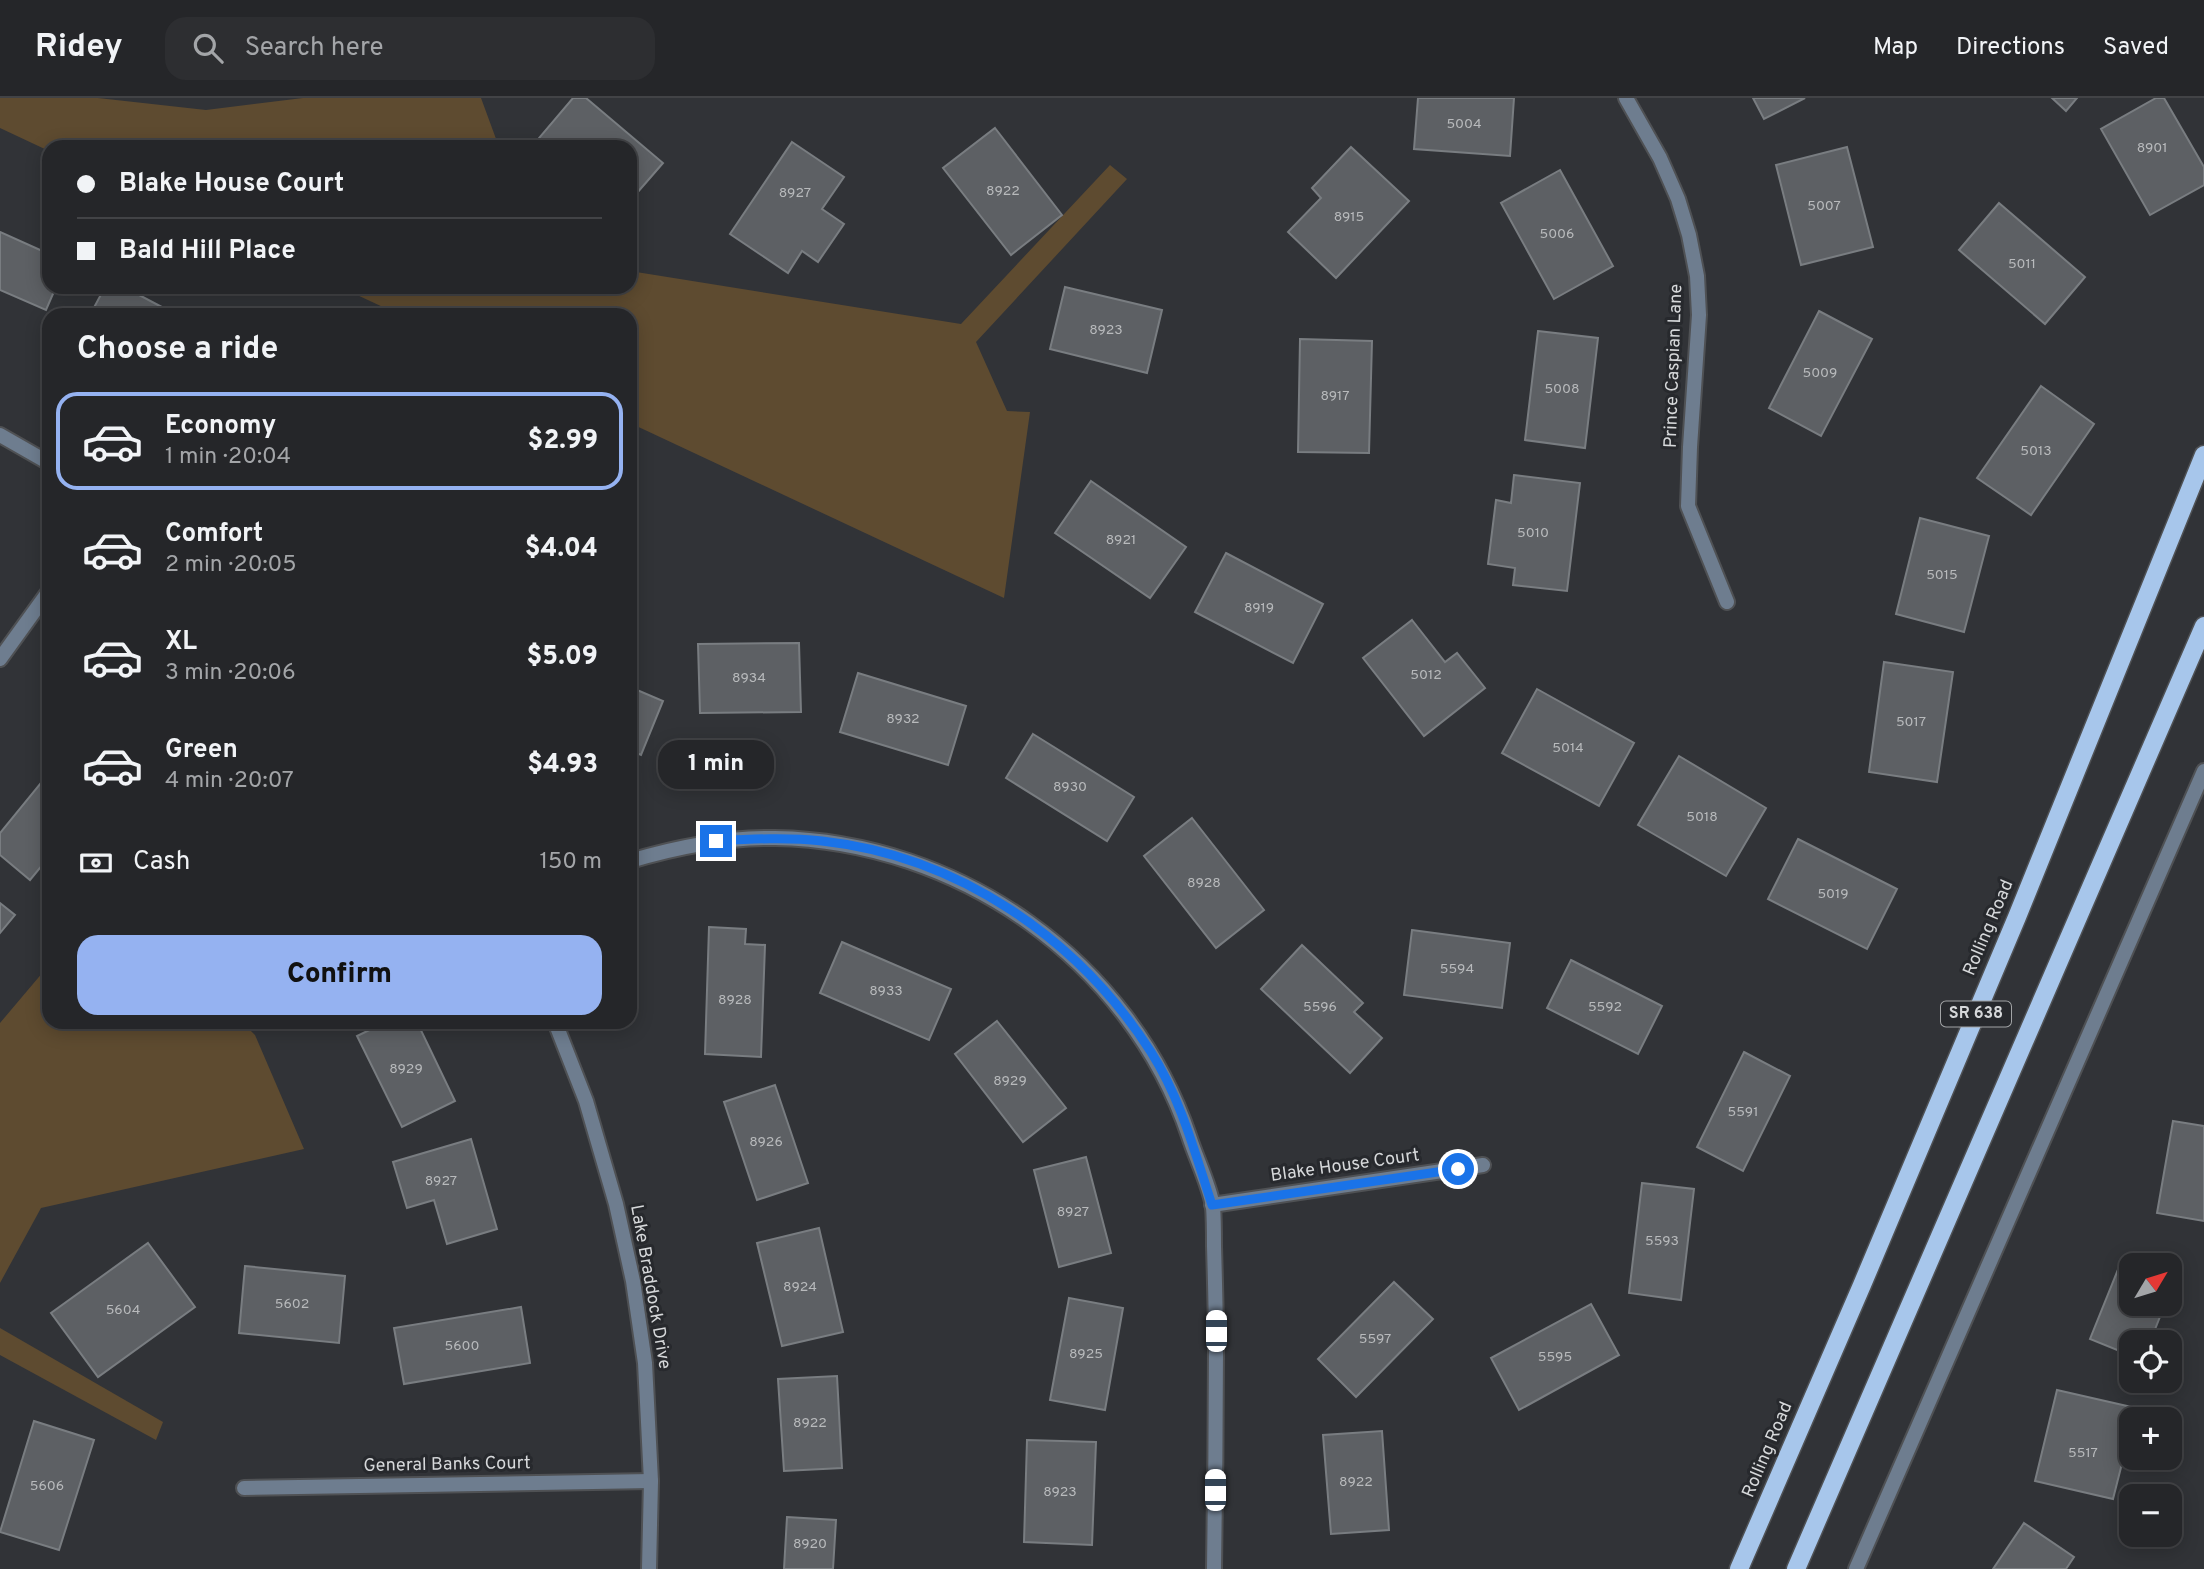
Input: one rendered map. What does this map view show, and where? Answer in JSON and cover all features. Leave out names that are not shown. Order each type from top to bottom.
[{"type":"main road","name":"Rolling Road","points":[[1739,1569],[1857,1298],[2204,455]]},
{"type":"main road","name":"SR 638","points":[[1796,1569],[2204,626]]},
{"type":"street","name":"Prince Caspian Lane","points":[[1626,98],[1660,158],[1678,199],[1689,235],[1697,276],[1699,316],[1688,506],[1727,602]]},
{"type":"street","points":[[0,435],[42,459]]},
{"type":"street","points":[[0,659],[42,601]]},
{"type":"street","points":[[1856,1569],[2204,771]]},
{"type":"street","points":[[637,859],[716,841],[774,838],[824,841],[881,852],[936,870],[989,895],[1032,923],[1076,959],[1114,1001],[1152,1053],[1179,1105],[1212,1205],[1216,1305],[1214,1569]]},
{"type":"street","name":"Lake Braddock Drive","points":[[558,1029],[586,1101],[616,1203],[633,1281],[645,1363],[651,1481],[649,1569]]},
{"type":"street","name":"Blake House Court","points":[[1212,1205],[1483,1165]]},
{"type":"street","name":"General Banks Court","points":[[244,1488],[651,1481]]},
{"type":"shaded area","points":[[0,98],[98,98],[206,110],[303,98],[481,98],[496,140],[42,140],[42,148],[0,128]]},
{"type":"shaded area","points":[[1110,165],[1127,179],[976,342],[1007,411],[1030,412],[1004,598],[637,426],[637,308],[385,308],[355,294],[637,294],[637,272],[961,324]]},
{"type":"shaded area","points":[[42,973],[42,1029],[249,1029],[255,1035],[304,1149],[41,1208],[0,1283],[0,1023]]},
{"type":"shaded area","points":[[0,1328],[163,1422],[156,1440],[0,1355]]},
{"type":"building","points":[[573,98],[586,98],[636,140],[541,140],[539,138]]},
{"type":"building","points":[[1418,98],[1514,98],[1510,156],[1414,149]]},
{"type":"building","points":[[1753,98],[1805,98],[1764,119]]},
{"type":"building","points":[[2052,98],[2077,98],[2066,111]]},
{"type":"building","points":[[2156,98],[2164,98],[2204,167],[2204,185],[2150,215],[2101,129]]},
{"type":"building","points":[[995,128],[1062,215],[1011,255],[943,168]]},
{"type":"building","points":[[637,141],[663,163],[637,193]]},
{"type":"building","points":[[792,142],[844,177],[822,209],[844,224],[818,262],[802,251],[788,273],[730,234]]},
{"type":"building","points":[[1351,147],[1409,201],[1336,278],[1288,232],[1321,198],[1312,188]]},
{"type":"building","points":[[1847,147],[1873,247],[1801,265],[1776,165]]},
{"type":"building","points":[[1560,170],[1613,266],[1554,299],[1501,203]]},
{"type":"building","points":[[1999,203],[2085,277],[2045,324],[1959,250]]},
{"type":"building","points":[[0,232],[42,251],[42,294],[53,294],[47,308],[42,308],[0,290]]},
{"type":"building","points":[[1065,287],[1162,310],[1147,373],[1050,349]]},
{"type":"building","points":[[101,294],[137,294],[164,308],[94,308]]},
{"type":"building","points":[[1819,311],[1872,339],[1821,436],[1769,408]]},
{"type":"building","points":[[1538,331],[1598,338],[1585,448],[1525,440]]},
{"type":"building","points":[[1300,339],[1372,341],[1369,453],[1298,452]]},
{"type":"building","points":[[2041,386],[2094,424],[2031,515],[1977,478]]},
{"type":"building","points":[[1514,475],[1580,483],[1567,591],[1513,585],[1515,568],[1488,564],[1496,500],[1511,503]]},
{"type":"building","points":[[1091,481],[1186,547],[1150,598],[1055,533]]},
{"type":"building","points":[[1920,518],[1989,536],[1964,632],[1896,614]]},
{"type":"building","points":[[1226,553],[1323,604],[1293,663],[1195,612]]},
{"type":"building","points":[[1412,620],[1445,662],[1457,653],[1485,688],[1424,736],[1363,658]]},
{"type":"building","points":[[799,643],[801,712],[700,713],[698,644]]},
{"type":"building","points":[[1884,662],[1953,672],[1937,782],[1869,772]]},
{"type":"building","points":[[858,673],[966,706],[948,765],[840,732]]},
{"type":"building","points":[[1537,689],[1634,743],[1599,806],[1502,753]]},
{"type":"building","points":[[637,690],[663,701],[641,755],[637,753]]},
{"type":"building","points":[[1033,734],[1134,797],[1107,841],[1006,778]]},
{"type":"building","points":[[1679,756],[1766,808],[1726,876],[1638,825]]},
{"type":"building","points":[[42,782],[42,865],[30,880],[0,855],[0,833]]},
{"type":"building","points":[[1192,818],[1264,910],[1216,948],[1144,856]]},
{"type":"building","points":[[1798,839],[1897,889],[1867,949],[1768,899]]},
{"type":"building","points":[[0,903],[15,915],[0,933]]},
{"type":"building","points":[[709,927],[746,929],[745,944],[765,945],[761,1057],[705,1054]]},
{"type":"building","points":[[1412,930],[1510,943],[1502,1008],[1404,995]]},
{"type":"building","points":[[842,942],[951,989],[929,1040],[820,993]]},
{"type":"building","points":[[1302,945],[1363,1003],[1354,1012],[1382,1038],[1350,1073],[1261,989]]},
{"type":"building","points":[[1571,960],[1662,1006],[1638,1054],[1547,1008]]},
{"type":"building","points":[[997,1021],[1066,1108],[1023,1142],[955,1054]]},
{"type":"building","points":[[372,1029],[420,1029],[455,1101],[402,1127],[357,1036]]},
{"type":"building","points":[[1744,1052],[1790,1076],[1743,1171],[1697,1147]]},
{"type":"building","points":[[775,1085],[808,1183],[757,1200],[724,1102]]},
{"type":"building","points":[[2173,1121],[2204,1126],[2204,1221],[2157,1213]]},
{"type":"building","points":[[471,1139],[497,1229],[447,1244],[434,1200],[407,1208],[393,1162]]},
{"type":"building","points":[[1086,1157],[1111,1253],[1059,1267],[1034,1170]]},
{"type":"building","points":[[1642,1183],[1694,1189],[1681,1300],[1629,1293]]},
{"type":"building","points":[[819,1228],[843,1332],[782,1346],[757,1243]]},
{"type":"building","points":[[148,1243],[195,1307],[98,1377],[51,1313]]},
{"type":"building","points":[[245,1266],[345,1276],[339,1343],[239,1333]]},
{"type":"building","points":[[2119,1267],[2119,1316],[2160,1316],[2155,1330],[2119,1330],[2119,1351],[2090,1339]]},
{"type":"building","points":[[1394,1282],[1433,1319],[1356,1397],[1318,1359]]},
{"type":"building","points":[[1069,1298],[1123,1308],[1105,1410],[1050,1400]]},
{"type":"building","points":[[1591,1304],[1619,1355],[1519,1410],[1491,1358]]},
{"type":"building","points":[[521,1307],[530,1363],[404,1384],[394,1328]]},
{"type":"building","points":[[837,1376],[842,1468],[784,1471],[778,1379]]},
{"type":"building","points":[[2057,1390],[2132,1407],[2119,1407],[2120,1470],[2113,1499],[2035,1481]]},
{"type":"building","points":[[34,1421],[94,1440],[59,1550],[0,1532]]},
{"type":"building","points":[[1382,1431],[1389,1530],[1331,1534],[1323,1435]]},
{"type":"building","points":[[1027,1440],[1096,1442],[1092,1545],[1024,1542]]},
{"type":"building","points":[[787,1517],[836,1520],[833,1569],[784,1569]]},
{"type":"building","points":[[2024,1523],[2074,1557],[2066,1569],[1993,1569]]},
{"type":"route","points":[[716,841],[774,838],[824,841],[881,852],[936,870],[989,895],[1032,923],[1076,959],[1114,1001],[1152,1053],[1179,1105],[1212,1205],[1458,1169]]}]
